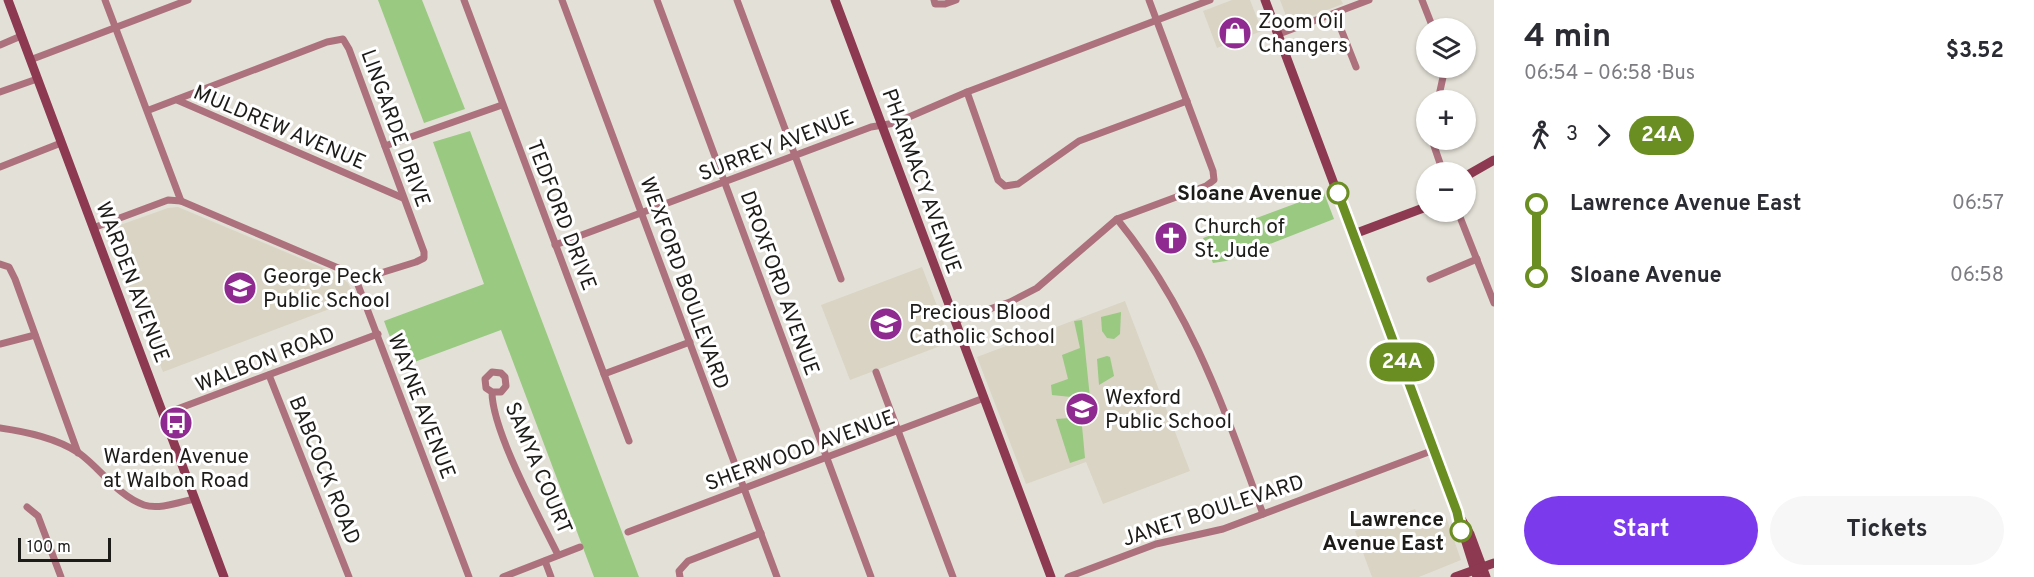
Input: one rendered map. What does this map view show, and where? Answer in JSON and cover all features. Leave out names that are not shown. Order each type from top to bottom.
[{"type":"main road","name":"WARDEN AVENUE","points":[[8,0],[224,577]]},
{"type":"main road","name":"PHARMACY AVENUE","points":[[835,0],[1051,577]]},
{"type":"main road","points":[[1265,0],[1457,512],[1483,574]]},
{"type":"main road","points":[[1476,170],[1494,160]]},
{"type":"main road","points":[[1354,234],[1416,211]]},
{"type":"main road","points":[[1455,577],[1483,574],[1494,563]]},
{"type":"street","points":[[105,0],[149,111],[181,201]]},
{"type":"street","points":[[30,60],[188,0]]},
{"type":"street","name":"TEDFORD DRIVE","points":[[464,0],[629,441]]},
{"type":"street","name":"WEXFORD BOULEVARD","points":[[562,0],[777,577]]},
{"type":"street","name":"DROXFORD AVENUE","points":[[657,0],[871,577]]},
{"type":"street","points":[[737,0],[841,279]]},
{"type":"street","points":[[934,0],[935,4],[945,4],[957,0]]},
{"type":"street","points":[[955,321],[1010,302],[1037,288],[1117,219],[1206,186],[1214,180],[1214,171],[1149,0]]},
{"type":"street","name":"SURREY AVENUE","points":[[555,245],[871,127],[930,109],[967,92],[1210,0]]},
{"type":"street","points":[[1279,34],[1369,0]]},
{"type":"street","points":[[1422,0],[1429,18]]},
{"type":"street","points":[[1335,14],[1356,67]]},
{"type":"street","points":[[0,45],[21,36]]},
{"type":"street","name":"LINGARDE DRIVE","points":[[149,111],[327,42],[343,39],[422,243],[424,258],[358,280]]},
{"type":"street","points":[[0,92],[37,79]]},
{"type":"street","points":[[967,92],[998,180],[1005,186],[1018,184],[1079,141],[1187,101]]},
{"type":"street","name":"MULDREW AVENUE","points":[[176,100],[403,198]]},
{"type":"street","points":[[385,146],[502,105]]},
{"type":"street","points":[[0,167],[61,143]]},
{"type":"street","points":[[93,228],[168,200],[181,201],[350,273],[358,280]]},
{"type":"street","points":[[1117,219],[1162,281],[1202,354],[1263,514]]},
{"type":"street","points":[[1462,222],[1494,303]]},
{"type":"street","points":[[1430,279],[1476,259]]},
{"type":"street","points":[[0,264],[9,267],[12,273],[78,453]]},
{"type":"street","name":"WAYNE AVENUE","points":[[358,280],[469,577]]},
{"type":"street","name":"WALBON ROAD","points":[[164,414],[378,334]]},
{"type":"street","points":[[0,345],[35,335]]},
{"type":"street","points":[[604,374],[690,342]]},
{"type":"street","points":[[876,372],[953,577]]},
{"type":"street","name":"BABCOCK ROAD","points":[[269,375],[349,577]]},
{"type":"street","name":"SAMYA COURT","points":[[492,392],[492,404],[512,459],[558,555]]},
{"type":"street","name":"SHERWOOD AVENUE","points":[[628,532],[984,398]]},
{"type":"street","points":[[0,428],[33,434],[78,453],[128,496],[145,505],[162,506],[194,499]]},
{"type":"street","name":"JANET BOULEVARD","points":[[1068,577],[1156,544],[1223,529],[1434,450]]},
{"type":"street","points":[[27,507],[38,516],[61,577]]},
{"type":"street","points":[[680,577],[679,571],[688,561],[761,533]]},
{"type":"street","points":[[503,577],[580,548]]},
{"type":"street","points":[[545,561],[551,577]]},
{"type":"shaded area","points":[[1232,0],[1250,0],[1262,31],[1217,48],[1203,11]]},
{"type":"shaded area","points":[[1280,0],[1341,0],[1343,4],[1289,24]]},
{"type":"shaded area","name":"George Peck Public School","points":[[178,207],[338,274],[348,283],[356,299],[163,372],[106,230],[168,208]]},
{"type":"shaded area","name":"Precious Blood Catholic School","points":[[922,267],[951,342],[850,380],[821,305]]},
{"type":"shaded area","name":"Wexford Public School","points":[[1125,301],[1190,471],[1103,504],[1086,462],[1026,484],[977,357]]},
{"type":"shaded area","points":[[1415,509],[1422,526],[1446,517],[1461,560],[1419,577],[1372,577],[1355,531]]},
{"type":"green space","points":[[378,0],[422,0],[465,109],[424,123]]},
{"type":"green space","points":[[470,131],[639,577],[594,577],[501,330],[401,367],[384,321],[484,284],[433,142]]},
{"type":"green space","points":[[1324,193],[1334,219],[1226,261],[1213,263],[1203,238]]},
{"type":"green space","points":[[1121,312],[1120,334],[1114,339],[1107,338],[1102,331],[1101,317]]},
{"type":"green space","points":[[1082,320],[1090,398],[1082,426],[1085,458],[1070,463],[1056,419],[1071,418],[1071,397],[1052,395],[1051,385],[1068,379],[1062,355],[1080,348],[1074,321]]},
{"type":"green space","points":[[1110,357],[1114,376],[1099,385],[1097,359]]},
{"type":"bus line","name":"24A","points":[[1338,193],[1457,512],[1461,531]]},
{"type":"place","name":"Zoom Oil Changers","points":[[1235,33]]},
{"type":"place","name":"Sloane Avenue","points":[[1338,193]]},
{"type":"place","name":"Church of St. Jude","points":[[1171,238]]},
{"type":"place","name":"George Peck Public School","points":[[240,288]]},
{"type":"place","name":"Precious Blood Catholic School","points":[[886,324]]},
{"type":"place","name":"Wexford Public School","points":[[1082,409]]},
{"type":"place","name":"Warden Avenue at Walbon Road","points":[[176,423]]},
{"type":"place","name":"Lawrence Avenue East","points":[[1461,531]]}]
